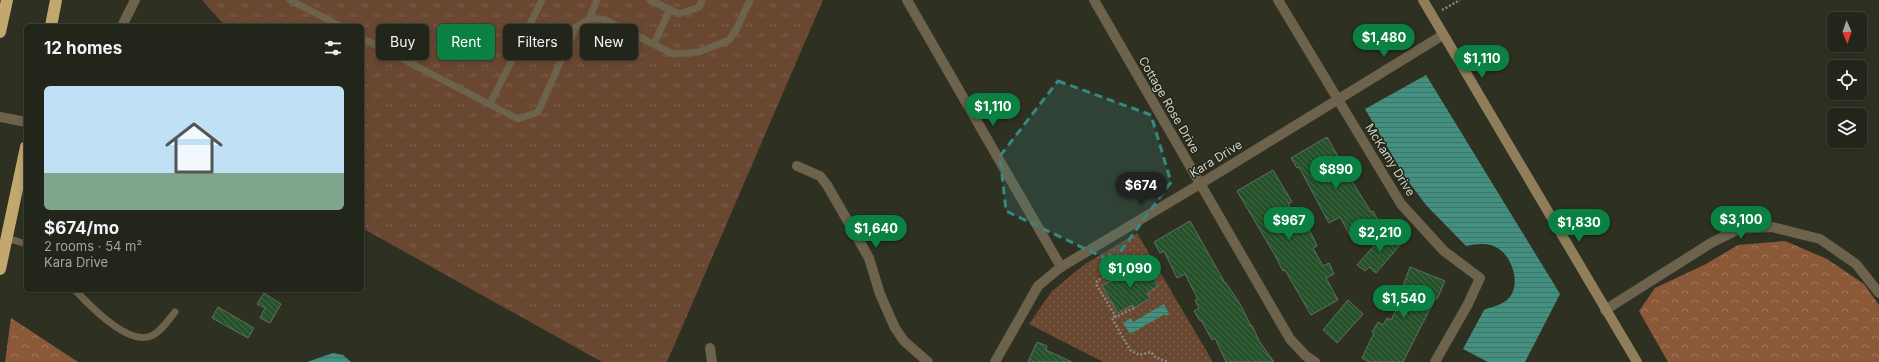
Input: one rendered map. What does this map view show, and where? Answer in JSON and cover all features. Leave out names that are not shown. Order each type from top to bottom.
[{"type":"highway","points":[[0,32],[7,0]]},
{"type":"highway","points":[[51,24],[56,0]]},
{"type":"highway","points":[[0,269],[24,157]]},
{"type":"street","points":[[123,24],[135,0]]},
{"type":"street","points":[[907,0],[1061,267]]},
{"type":"street","name":"Cottage Rose Drive","points":[[1094,0],[1290,339],[1306,356],[1315,362]]},
{"type":"street","name":"McKamy Drive","points":[[1278,0],[1401,204],[1444,251],[1480,278],[1468,304],[1435,362]]},
{"type":"street","points":[[1423,0],[1637,362]]},
{"type":"street","name":"Kara Drive","points":[[995,362],[1038,286],[1061,267],[1200,184],[1443,35]]},
{"type":"street","points":[[0,117],[24,122]]},
{"type":"street","points":[[797,166],[820,176],[827,185],[869,258],[880,294],[895,328],[904,341],[928,362]]},
{"type":"street","points":[[1605,310],[1711,243],[1739,229],[1752,228],[1772,227],[1820,239],[1856,264],[1879,293]]},
{"type":"street","points":[[710,348],[712,362]]},
{"type":"lane","points":[[290,0],[336,24]]},
{"type":"lane","points":[[490,104],[542,0]]},
{"type":"lane","points":[[364,39],[518,119],[538,112],[576,27],[589,18],[597,0]]},
{"type":"lane","points":[[650,0],[679,14],[699,7],[702,0]]},
{"type":"lane","points":[[589,18],[603,19],[673,54],[699,52],[729,40],[737,28],[750,0]]},
{"type":"lane","points":[[654,44],[670,9]]},
{"type":"lane","points":[[7,238],[24,243]]},
{"type":"lane","points":[[77,292],[98,314],[132,336],[152,336],[175,312]]},
{"type":"path","points":[[1433,16],[1460,0]]},
{"type":"path","points":[[1109,254],[1118,270],[1097,281],[1096,284],[1115,316]]},
{"type":"path","points":[[1115,316],[1116,317],[1134,308]]},
{"type":"path","points":[[1115,316],[1112,318],[1130,350],[1139,355],[1151,352],[1155,357],[1168,362]]},
{"type":"highlighted area","points":[[1058,81],[1151,115],[1171,182],[1113,262],[1006,211],[1000,156]]},
{"type":"green space","points":[[202,0],[823,0],[667,362],[602,362],[364,229],[364,24],[223,24]]},
{"type":"green space","points":[[1137,233],[1213,362],[1103,362],[1029,324],[1052,291],[1085,264]]},
{"type":"green space","points":[[1785,241],[1827,259],[1864,284],[1879,305],[1879,362],[1668,362],[1639,311],[1655,288],[1706,264],[1738,245]]},
{"type":"green space","points":[[11,318],[78,362],[5,362]]},
{"type":"water","points":[[1426,75],[1560,294],[1525,362],[1488,362],[1463,349],[1484,310],[1502,303],[1510,297],[1515,283],[1512,267],[1504,254],[1499,249],[1491,245],[1483,244],[1466,246],[1426,205],[1405,177],[1365,109]]},
{"type":"water","points":[[1164,304],[1169,314],[1166,316],[1165,314],[1130,334],[1123,323],[1131,318],[1133,322]]},
{"type":"water","points":[[333,353],[343,355],[351,362],[307,362]]},
{"type":"building","points":[[1327,137],[1355,186],[1371,212],[1373,211],[1382,228],[1354,243],[1340,217],[1329,223],[1299,167],[1297,168],[1291,158]]},
{"type":"building","points":[[1273,170],[1292,202],[1288,204],[1298,222],[1303,219],[1314,239],[1317,246],[1313,248],[1323,266],[1329,263],[1334,274],[1326,278],[1338,300],[1311,315],[1285,270],[1283,271],[1237,191]]},
{"type":"building","points":[[1190,221],[1225,283],[1240,304],[1259,341],[1274,362],[1226,362],[1215,338],[1212,340],[1201,320],[1200,321],[1194,311],[1199,308],[1195,300],[1198,299],[1185,274],[1177,278],[1164,251],[1160,253],[1154,242]]},
{"type":"building","points":[[1386,232],[1401,244],[1376,273],[1369,267],[1365,271],[1357,265]]},
{"type":"building","points":[[1140,266],[1145,275],[1150,272],[1158,286],[1147,293],[1150,298],[1134,308],[1132,305],[1118,313],[1102,286]]},
{"type":"building","points":[[1410,267],[1445,281],[1403,362],[1369,362],[1362,358],[1374,333],[1372,332],[1378,322],[1383,325],[1387,318],[1391,320],[1407,288],[1403,286]]},
{"type":"building","points":[[264,293],[281,304],[270,323],[260,318],[265,308],[257,304]]},
{"type":"building","points":[[1348,300],[1363,314],[1337,343],[1323,330]]},
{"type":"building","points":[[218,307],[254,328],[248,338],[212,318]]},
{"type":"building","points":[[1037,342],[1047,346],[1046,350],[1072,362],[1028,362]]}]
